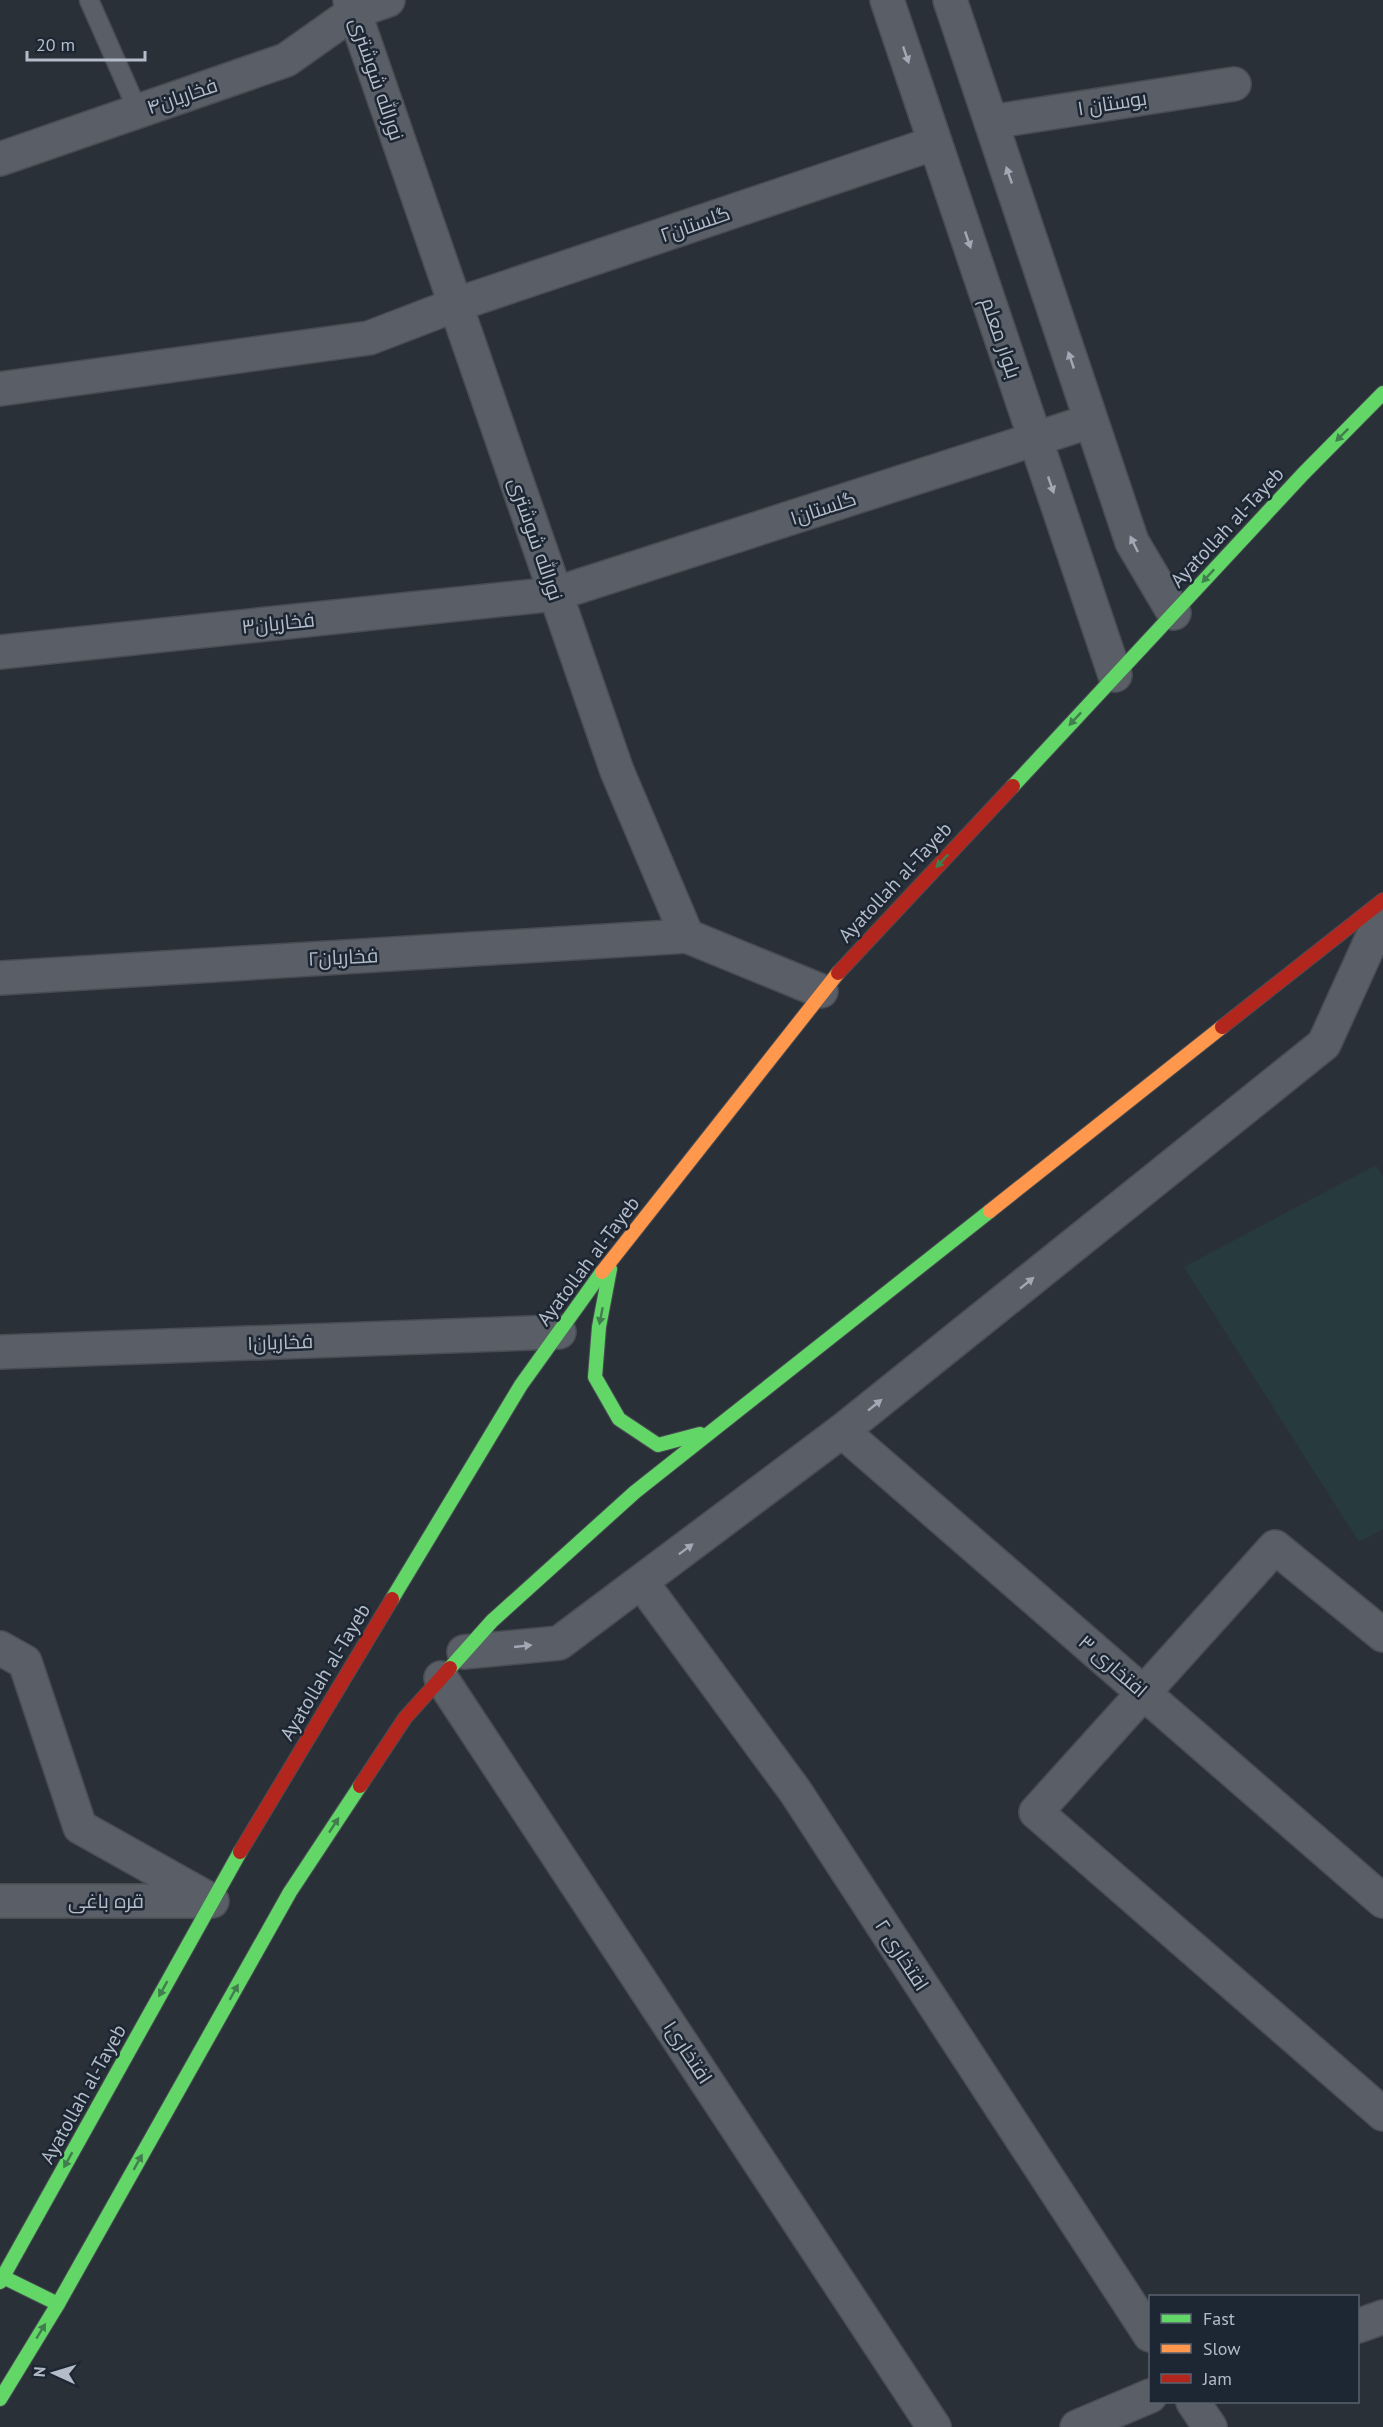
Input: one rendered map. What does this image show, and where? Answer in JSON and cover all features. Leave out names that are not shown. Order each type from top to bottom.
[{"type":"main road","name":"Ayatollah al-Tayeb","points":[[1,2279],[212,1901],[521,1385],[612,1258],[821,991],[1303,474],[1383,393]]},
{"type":"main road","points":[[0,2399],[58,2304],[290,1892],[405,1718],[492,1621],[635,1492],[1383,900]]},
{"type":"main road","points":[[612,1258],[599,1327],[595,1377],[614,1411],[619,1419],[658,1445],[712,1431]]},
{"type":"main road","points":[[1,2279],[58,2304]]},
{"type":"street","name":"فخاریان۴","points":[[0,159],[286,60],[352,6],[388,0]]},
{"type":"street","name":"بلوار معلم","points":[[887,0],[1115,675]]},
{"type":"street","points":[[950,0],[1132,542],[1174,613]]},
{"type":"street","name":"نورالله شوشتری","points":[[352,6],[617,771],[687,936]]},
{"type":"street","name":"بوستان ۱","points":[[991,122],[1234,84]]},
{"type":"street","name":"گلستان۲","points":[[0,389],[369,338],[455,305],[935,143]]},
{"type":"street","name":"گلستان۱","points":[[555,594],[1091,421]]},
{"type":"street","name":"فخاریان۳","points":[[0,652],[555,594]]},
{"type":"street","points":[[464,1652],[559,1643],[842,1431],[1324,1044],[1383,914]]},
{"type":"street","points":[[687,936],[821,991]]},
{"type":"street","name":"فخاریان۲","points":[[0,978],[687,936]]},
{"type":"street","name":"فخاریان۱","points":[[0,1352],[559,1332]]},
{"type":"street","name":"افتخاری ۳","points":[[842,1431],[1383,1901]]},
{"type":"street","points":[[1383,1635],[1275,1546],[1036,1812],[1383,2115]]},
{"type":"street","name":"افتخاری ۲","points":[[642,1583],[795,1791],[1149,2333]]},
{"type":"street","points":[[0,1648],[25,1662],[80,1827],[212,1901]]},
{"type":"street","name":"افتخاری۱","points":[[441,1678],[934,2427]]},
{"type":"street","name":"قره باغی","points":[[0,1900],[212,1901]]},
{"type":"street","points":[[1359,2326],[1383,2317]]},
{"type":"street","points":[[1077,2427],[1149,2396]]},
{"type":"street","points":[[1194,2403],[1210,2427]]},
{"type":"lane","points":[[89,0],[138,111]]},
{"type":"green space","points":[[1376,1165],[1383,1177],[1383,1529],[1359,1542],[1184,1267]]},
{"type":"traffic: fast","points":[[1013,786],[1303,474],[1383,393]]},
{"type":"traffic: fast","points":[[450,1668],[492,1621],[635,1492],[990,1211]]},
{"type":"traffic: fast","points":[[610,1269],[599,1327],[595,1377],[619,1419],[658,1445],[700,1434]]},
{"type":"traffic: fast","points":[[392,1599],[521,1385],[602,1272]]},
{"type":"traffic: fast","points":[[0,2399],[58,2304],[290,1892],[360,1786]]},
{"type":"traffic: fast","points":[[0,2282],[240,1852]]},
{"type":"traffic: fast","points":[[3,2277],[58,2304]]},
{"type":"traffic: slow","points":[[602,1272],[838,973]]},
{"type":"traffic: slow","points":[[990,1211],[1222,1027]]},
{"type":"traffic: jam","points":[[838,973],[1013,786]]},
{"type":"traffic: jam","points":[[1222,1027],[1383,900]]},
{"type":"traffic: jam","points":[[240,1852],[392,1599]]},
{"type":"traffic: jam","points":[[360,1786],[405,1718],[450,1668]]}]
